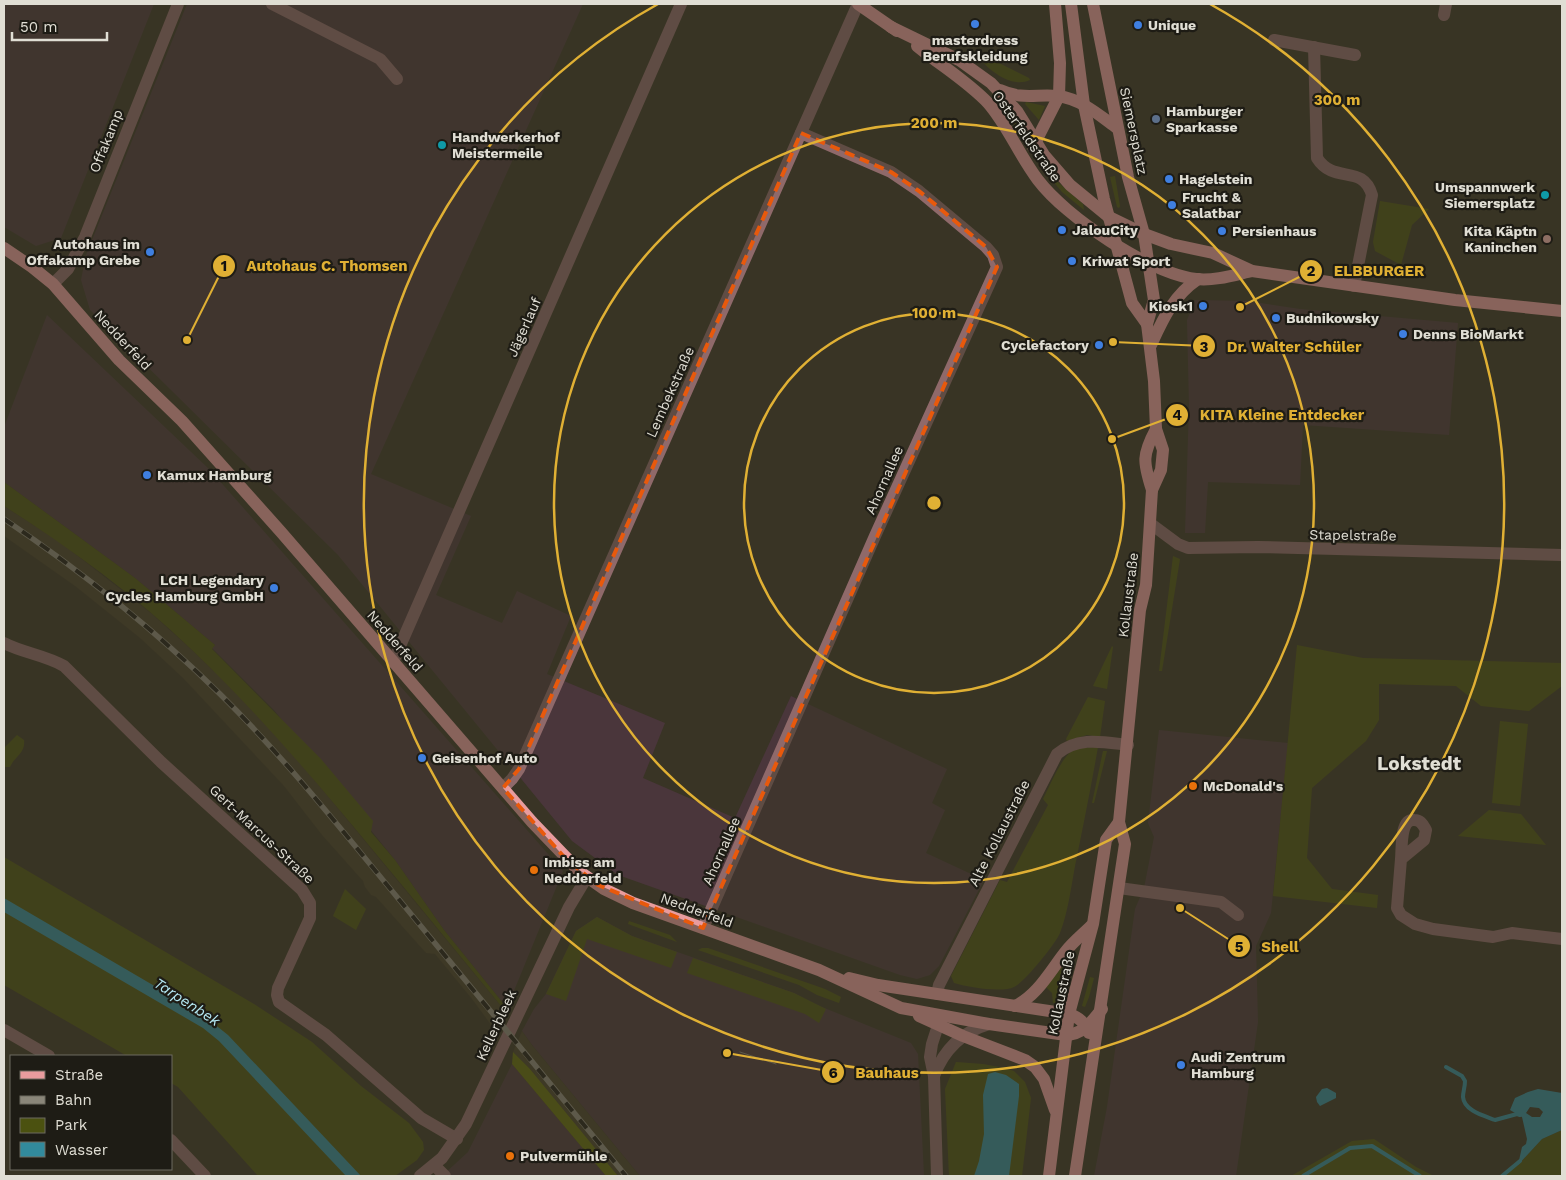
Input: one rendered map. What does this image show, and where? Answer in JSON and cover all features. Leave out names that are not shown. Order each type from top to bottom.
[{"type":"main road","name":"Osterfeldstraße","points":[[858,4],[892,27],[968,85],[988,104],[1003,123],[1033,174],[1063,207],[1116,244]]},
{"type":"main road","points":[[1033,174],[1031,157],[1036,142],[1059,96],[1060,71],[1055,4]]},
{"type":"main road","points":[[1072,4],[1084,105],[1116,244]]},
{"type":"main road","name":"Siemersplatz","points":[[1093,4],[1117,128],[1145,239],[1148,263]]},
{"type":"main road","name":"Osterfeldstraße","points":[[892,27],[959,60],[996,87],[1017,111],[1044,155],[1070,185],[1109,217],[1145,239]]},
{"type":"main road","points":[[996,87],[1024,97],[1059,96],[1071,99],[1084,105],[1117,128]]},
{"type":"main road","points":[[1126,257],[1145,239],[1213,253],[1252,271],[1454,300],[1562,311]]},
{"type":"main road","name":"Kollaustraße","points":[[1116,244],[1126,257],[1132,303],[1148,324]]},
{"type":"main road","name":"Nedderfeld","points":[[4,248],[53,284],[120,360],[182,421],[502,788],[565,858],[587,877],[604,889],[624,899],[819,970],[900,1008],[939,1021],[990,1024],[1066,1035],[1074,1035],[1086,1028]]},
{"type":"main road","points":[[1126,257],[1148,263],[1171,274],[1198,279],[1209,280],[1252,271]]},
{"type":"main road","name":"Kollaustraße","points":[[1075,1176],[1096,1049],[1125,844],[1119,822],[1140,610],[1146,585],[1152,490],[1161,470],[1163,450],[1156,428],[1154,381],[1148,324],[1154,300],[1148,263]]},
{"type":"main road","points":[[1151,345],[1172,304],[1186,287],[1198,279]]},
{"type":"main road","name":"Kollaustraße","points":[[1049,1176],[1069,1014],[1093,924],[1106,840],[1119,822]]},
{"type":"main road","points":[[1015,1006],[1034,993],[1066,951],[1093,924]]},
{"type":"main road","name":"Nedderfeld","points":[[819,970],[878,985],[1069,1014]]},
{"type":"main road","points":[[957,997],[946,1007],[939,1021],[963,1036],[1019,1057],[1033,1065],[1044,1080],[1057,1115]]},
{"type":"main road","points":[[1086,1028],[1102,1009]]},
{"type":"main road","points":[[1069,1014],[1078,1017],[1086,1028],[1096,1049]]},
{"type":"street","name":"Offakamp","points":[[53,284],[68,269],[85,237],[178,4]]},
{"type":"street","points":[[272,4],[380,59],[397,78]]},
{"type":"street","name":"Jägerlauf","points":[[393,662],[681,4]]},
{"type":"street","name":"Lembekstraße","points":[[502,788],[519,769],[858,4]]},
{"type":"street","points":[[1274,40],[1355,55]]},
{"type":"street","points":[[1314,47],[1317,158],[1322,166],[1330,172],[1358,177],[1369,185],[1372,195],[1354,286]]},
{"type":"street","name":"Ahornallee","points":[[703,928],[875,536],[997,267],[993,255],[986,248],[919,190],[891,172],[801,133]]},
{"type":"street","name":"Stapelstraße","points":[[1151,524],[1182,546],[1562,555]]},
{"type":"street","name":"Gert-Marcus-Straße","points":[[4,643],[53,660],[64,666],[161,762],[302,890],[310,903],[310,918],[278,988],[279,1002],[326,1035],[421,1118],[457,1139]]},
{"type":"street","name":"Alte Kollaustraße","points":[[937,994],[939,984],[1057,754],[1074,744],[1092,741],[1128,745]]},
{"type":"street","points":[[1401,859],[1397,908],[1401,915],[1415,924],[1433,929],[1494,937],[1512,933],[1562,939]]},
{"type":"street","name":"Kellerbleek","points":[[420,1176],[435,1166],[457,1139],[474,1108],[569,907],[587,877]]},
{"type":"street","points":[[1119,888],[1221,902],[1238,915]]},
{"type":"street","points":[[937,1176],[934,1076],[931,1067],[931,1048],[939,1021]]},
{"type":"street","points":[[934,1076],[943,1056],[963,1036],[990,1024]]},
{"type":"street","points":[[4,1030],[46,1055]]},
{"type":"street","points":[[172,1141],[205,1176]]},
{"type":"street","points":[[435,1166],[445,1176]]},
{"type":"highlighted area","points":[[801,133],[891,172],[919,191],[986,247],[997,267],[703,928],[598,885],[565,858],[503,788],[519,769]]},
{"type":"shaded area","points":[[4,4],[154,4],[61,238],[36,246],[4,227]]},
{"type":"shaded area","points":[[187,4],[583,4],[371,474],[471,516],[436,595],[502,623],[517,591],[571,616],[547,674],[665,723],[643,778],[735,818],[791,696],[947,769],[932,803],[945,810],[926,853],[984,880],[939,966],[930,975],[917,979],[900,975],[618,875],[572,841],[338,555],[90,310],[81,280],[86,255]]},
{"type":"shaded area","points":[[1195,300],[1247,301],[1300,309],[1458,323],[1449,435],[1303,425],[1300,485],[1208,482],[1205,533],[1185,533],[1189,406],[1187,320]]},
{"type":"shaded area","points":[[47,315],[210,470],[563,871],[507,1008],[444,930],[395,860],[274,710],[212,648],[215,645],[135,578],[4,482],[4,427]]},
{"type":"shaded area","points":[[4,506],[60,542],[151,613],[243,699],[294,755],[506,1012],[497,1033],[435,954],[426,953],[376,897],[371,895],[363,881],[322,835],[284,786],[183,678],[140,638],[75,586],[4,536]]},
{"type":"shaded area","points":[[1159,730],[1288,743],[1271,913],[1256,946],[1258,1022],[1236,1176],[1094,1176],[1107,1107],[1135,909],[1144,888],[1154,837],[1148,823]]},
{"type":"shaded area","points":[[597,917],[632,936],[794,993],[812,1003],[911,1043],[918,1054],[924,1176],[640,1176],[522,1031],[534,1009],[546,994],[576,931]]},
{"type":"shaded area","points":[[522,1031],[640,1176],[618,1176],[530,1069],[513,1052]]},
{"type":"shaded area","points":[[512,1064],[606,1176],[442,1176],[468,1152]]},
{"type":"green space","points":[[977,52],[1030,80],[1015,82],[1007,80],[992,71],[975,53]]},
{"type":"green space","points":[[992,94],[1011,112],[1027,140],[1026,142]]},
{"type":"green space","points":[[1026,102],[1045,106],[1039,120],[1025,104]]},
{"type":"green space","points":[[1115,176],[1119,208],[1117,207],[1110,177]]},
{"type":"green space","points":[[1052,177],[1083,204],[1084,210],[1062,192],[1051,179]]},
{"type":"green space","points":[[1380,201],[1429,209],[1412,225],[1401,265],[1375,251],[1373,242]]},
{"type":"green space","points":[[4,482],[135,578],[215,645],[212,649],[321,759],[373,821],[371,832],[395,860],[444,930],[507,1008],[506,1012],[329,797],[240,698],[192,650],[125,591],[53,538],[4,506]]},
{"type":"green space","points":[[1173,556],[1180,559],[1162,671],[1159,671]]},
{"type":"green space","points":[[1297,645],[1363,658],[1562,663],[1562,686],[1529,711],[1481,706],[1456,686],[1379,684],[1379,720],[1366,741],[1312,788],[1307,858],[1332,889],[1378,895],[1377,908],[1273,896]]},
{"type":"green space","points":[[1112,646],[1107,689],[1093,686]]},
{"type":"green space","points":[[1088,697],[1105,701],[1100,737],[1087,735],[1067,741],[1066,739]]},
{"type":"green space","points":[[1500,721],[1528,724],[1520,806],[1492,803]]},
{"type":"green space","points":[[17,735],[24,740],[22,752],[10,767],[4,767],[4,748]]},
{"type":"green space","points":[[1098,747],[1067,908],[1063,925],[1057,938],[1032,971],[1014,987],[1009,989],[976,988],[954,983],[951,976],[1000,880],[1007,882],[1048,805],[1043,799],[1061,764],[1070,752],[1075,749]]},
{"type":"green space","points":[[1103,751],[1107,751],[1094,803],[1092,803]]},
{"type":"green space","points":[[1489,810],[1521,814],[1546,845],[1458,836]]},
{"type":"green space","points":[[4,857],[254,1004],[312,1042],[361,1086],[409,1123],[423,1142],[424,1150],[417,1160],[395,1176],[258,1176],[178,1087],[172,1084],[172,1055],[125,1055],[4,985]]},
{"type":"green space","points":[[345,889],[366,909],[356,930],[333,916]]},
{"type":"green space","points":[[597,917],[632,936],[677,952],[671,968],[587,939],[566,1001],[546,994],[576,931]]},
{"type":"green space","points":[[629,921],[670,935],[677,942],[628,924]]},
{"type":"green space","points":[[708,948],[825,989],[841,997],[839,1003],[817,995],[799,985],[698,950]]},
{"type":"green space","points":[[1072,955],[1074,957],[1062,1004],[1053,1003],[1052,993],[1046,987]]},
{"type":"green space","points":[[693,958],[794,993],[826,1009],[819,1023],[805,1014],[687,973]]},
{"type":"green space","points":[[1090,977],[1094,978],[1085,1007],[1082,1006]]},
{"type":"green space","points":[[513,1052],[530,1069],[618,1176],[606,1176],[512,1064]]},
{"type":"green space","points":[[956,1062],[1005,1068],[1014,1071],[1025,1082],[1031,1098],[1022,1176],[949,1176],[945,1089]]},
{"type":"green space","points":[[1562,1130],[1562,1176],[1498,1176],[1518,1165],[1542,1139]]},
{"type":"green space","points":[[1374,1139],[1416,1167],[1434,1176],[1291,1176],[1352,1141]]},
{"type":"water","points":[[4,898],[199,1012],[228,1035],[361,1176],[346,1176],[219,1041],[203,1028],[4,912]]},
{"type":"water","points":[[995,1072],[1006,1075],[1019,1084],[1009,1176],[974,1176],[984,1134],[983,1095],[988,1074]]},
{"type":"water","points":[[1327,1088],[1336,1093],[1336,1098],[1320,1106],[1316,1097],[1322,1089]]},
{"type":"water","points":[[1538,1089],[1562,1093],[1562,1130],[1542,1139],[1518,1165],[1522,1147],[1526,1144],[1527,1139],[1522,1117],[1510,1110],[1515,1098]],"holes":[[[1530,1107],[1539,1108],[1543,1112],[1540,1117],[1532,1117],[1526,1113]]]},
{"type":"waterway","points":[[1446,1067],[1462,1076],[1465,1081],[1464,1102],[1471,1109],[1495,1120],[1517,1114],[1520,1115]]},
{"type":"waterway","points":[[1303,1176],[1350,1148],[1372,1146],[1420,1176]]},
{"type":"waterway","points":[[1502,1176],[1520,1161]]},
{"type":"tram line","points":[[740,1052],[776,1064]]},
{"type":"railway","points":[[4,519],[89,580],[143,624],[195,670],[244,718],[333,819],[626,1176]]},
{"type":"place","name":"masterdress Berufskleidung","points":[[975,24]]},
{"type":"place","name":"Unique","points":[[1138,25]]},
{"type":"place","name":"Hamburger Sparkasse","points":[[1156,119]]},
{"type":"place","name":"Handwerkerhof Meistermeile","points":[[442,145]]},
{"type":"place","name":"Hagelstein","points":[[1169,179]]},
{"type":"place","name":"Umspannwerk Siemersplatz","points":[[1545,195]]},
{"type":"place","name":"Frucht & Salatbar","points":[[1172,205]]},
{"type":"place","name":"JalouCity","points":[[1062,230]]},
{"type":"place","name":"Persienhaus","points":[[1222,231]]},
{"type":"place","name":"Kita Käptn Kaninchen","points":[[1547,239]]},
{"type":"place","name":"Autohaus im Offakamp Grebe","points":[[150,252]]},
{"type":"place","name":"Kriwat Sport","points":[[1072,261]]},
{"type":"place","name":"Kiosk1","points":[[1203,306]]},
{"type":"place","name":"ELBBURGER","points":[[1240,307]]},
{"type":"place","name":"Budnikowsky","points":[[1276,318]]},
{"type":"place","name":"Denns BioMarkt","points":[[1403,334]]},
{"type":"place","name":"Autohaus C. Thomsen","points":[[187,340]]},
{"type":"place","name":"Dr. Walter Schüler","points":[[1113,342]]},
{"type":"place","name":"Cyclefactory","points":[[1099,345]]},
{"type":"place","name":"KITA Kleine Entdecker","points":[[1112,439]]},
{"type":"place","name":"Kamux Hamburg","points":[[147,475]]},
{"type":"place","name":"LCH Legendary Cycles Hamburg GmbH","points":[[274,588]]},
{"type":"place","name":"Geisenhof Auto","points":[[422,758]]},
{"type":"place","name":"McDonald's","points":[[1193,786]]},
{"type":"place","name":"Imbiss am Nedderfeld","points":[[534,870]]},
{"type":"place","name":"Shell","points":[[1180,908]]},
{"type":"place","name":"Bauhaus","points":[[727,1053]]},
{"type":"place","name":"Audi Zentrum Hamburg","points":[[1181,1065]]},
{"type":"place","name":"Pulvermühle","points":[[510,1156]]},
{"type":"district","name":"Lokstedt","points":[[1419,763]]},
{"type":"water label","name":"Tarpenbek","points":[[187,1002]]}]
